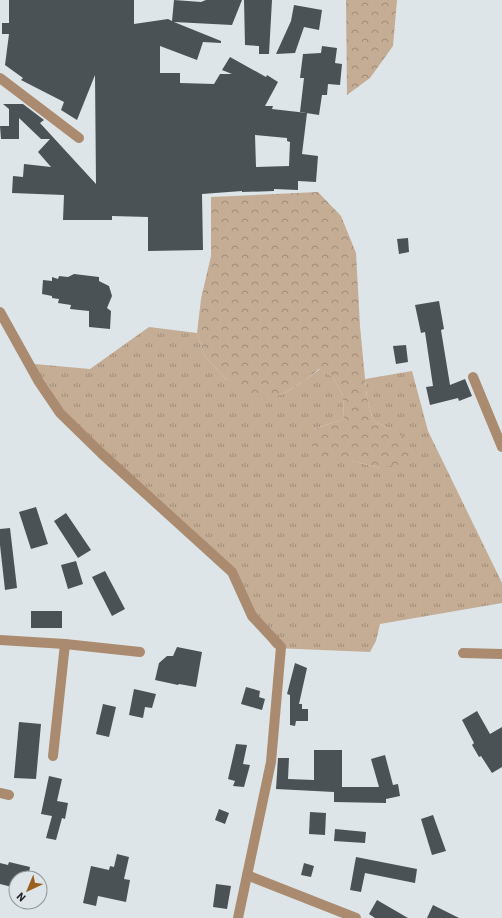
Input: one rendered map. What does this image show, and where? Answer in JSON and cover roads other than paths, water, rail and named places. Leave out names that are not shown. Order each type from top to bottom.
[{"type":"street","points":[[0,78],[79,138]]},
{"type":"street","points":[[0,312],[39,382],[60,414],[232,572],[252,616],[281,647],[271,762],[238,918]]},
{"type":"street","points":[[473,377],[502,447]]},
{"type":"street","points":[[0,640],[65,644],[140,652]]},
{"type":"street","points":[[54,756],[65,644]]},
{"type":"street","points":[[462,653],[502,654]]},
{"type":"street","points":[[247,875],[356,918]]}]
